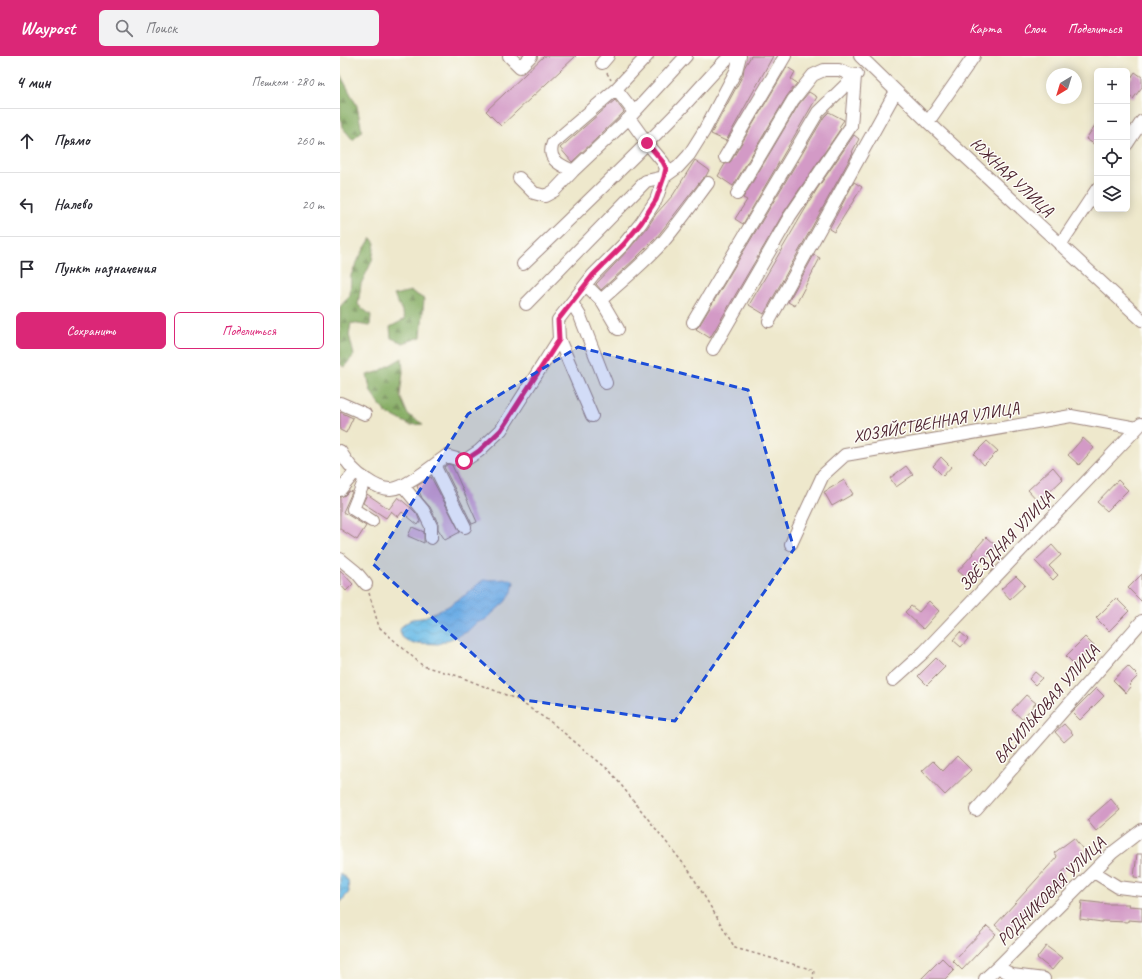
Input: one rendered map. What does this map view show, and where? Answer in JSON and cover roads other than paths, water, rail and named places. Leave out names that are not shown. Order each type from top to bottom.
[{"type":"street","points":[[509,56],[520,67],[531,56]]},
{"type":"street","points":[[573,171],[558,164],[552,156],[551,149],[553,143],[616,88],[648,56]]},
{"type":"street","points":[[519,178],[534,194],[545,196],[554,191],[632,115],[686,56]]},
{"type":"street","points":[[523,264],[681,109],[730,56]]},
{"type":"street","points":[[526,304],[646,181],[664,177],[678,168],[689,155],[704,131],[736,71],[740,56]]},
{"type":"street","points":[[725,157],[785,56]]},
{"type":"street","points":[[928,122],[974,56]]},
{"type":"street","points":[[712,349],[790,216],[851,126],[856,76],[863,59]]},
{"type":"street","name":"ЮЖНАЯ УЛИЦА","points":[[863,59],[928,122],[1142,320]]},
{"type":"street","points":[[737,194],[793,100],[813,75],[824,70],[839,70],[856,76]]},
{"type":"street","points":[[693,322],[818,112],[856,76]]},
{"type":"street","points":[[592,416],[559,340],[558,320],[593,275],[624,244],[641,223],[656,200],[666,168],[663,162],[647,143],[616,88]]},
{"type":"street","points":[[769,321],[896,91]]},
{"type":"street","points":[[1130,140],[1142,121]]},
{"type":"street","points":[[601,300],[662,243],[686,214],[708,183]]},
{"type":"street","points":[[1060,245],[1094,194]]},
{"type":"street","points":[[586,285],[601,300],[618,329]]},
{"type":"street","points":[[572,303],[580,316],[606,383]]},
{"type":"street","points":[[340,451],[346,461],[360,476],[376,486],[391,490],[404,486],[446,456],[464,461],[479,451],[501,430],[559,340]]},
{"type":"street","points":[[340,404],[365,414]]},
{"type":"street","name":"ХОЗЯЙСТВЕННАЯ УЛИЦА","points":[[791,544],[823,475],[845,455],[1071,416],[1140,426]]},
{"type":"street","name":"ЗВЁЗДНАЯ УЛИЦА","points":[[893,680],[924,652],[1140,426]]},
{"type":"street","points":[[434,465],[465,527]]},
{"type":"street","points":[[340,490],[360,476]]},
{"type":"street","points":[[360,476],[353,508],[372,521]]},
{"type":"street","points":[[404,486],[423,510],[431,526],[431,538]]},
{"type":"street","points":[[340,559],[356,572],[366,584]]},
{"type":"street","name":"ВАСИЛЬКОВАЯ УЛИЦА","points":[[976,810],[1142,621]]},
{"type":"street","name":"РОДНИКОВАЯ УЛИЦА","points":[[985,979],[998,968],[1112,853],[1142,830]]},
{"type":"street","points":[[1094,872],[1118,887],[1142,890]]},
{"type":"street","points":[[998,968],[1012,975],[1044,979]]},
{"type":"water","points":[[511,579],[514,582],[512,592],[505,602],[485,620],[476,623],[467,632],[438,644],[414,644],[402,637],[400,631],[401,627],[412,619],[422,618],[447,607],[465,595],[483,580]]},
{"type":"water","points":[[340,873],[348,880],[349,892],[340,903]]}]
